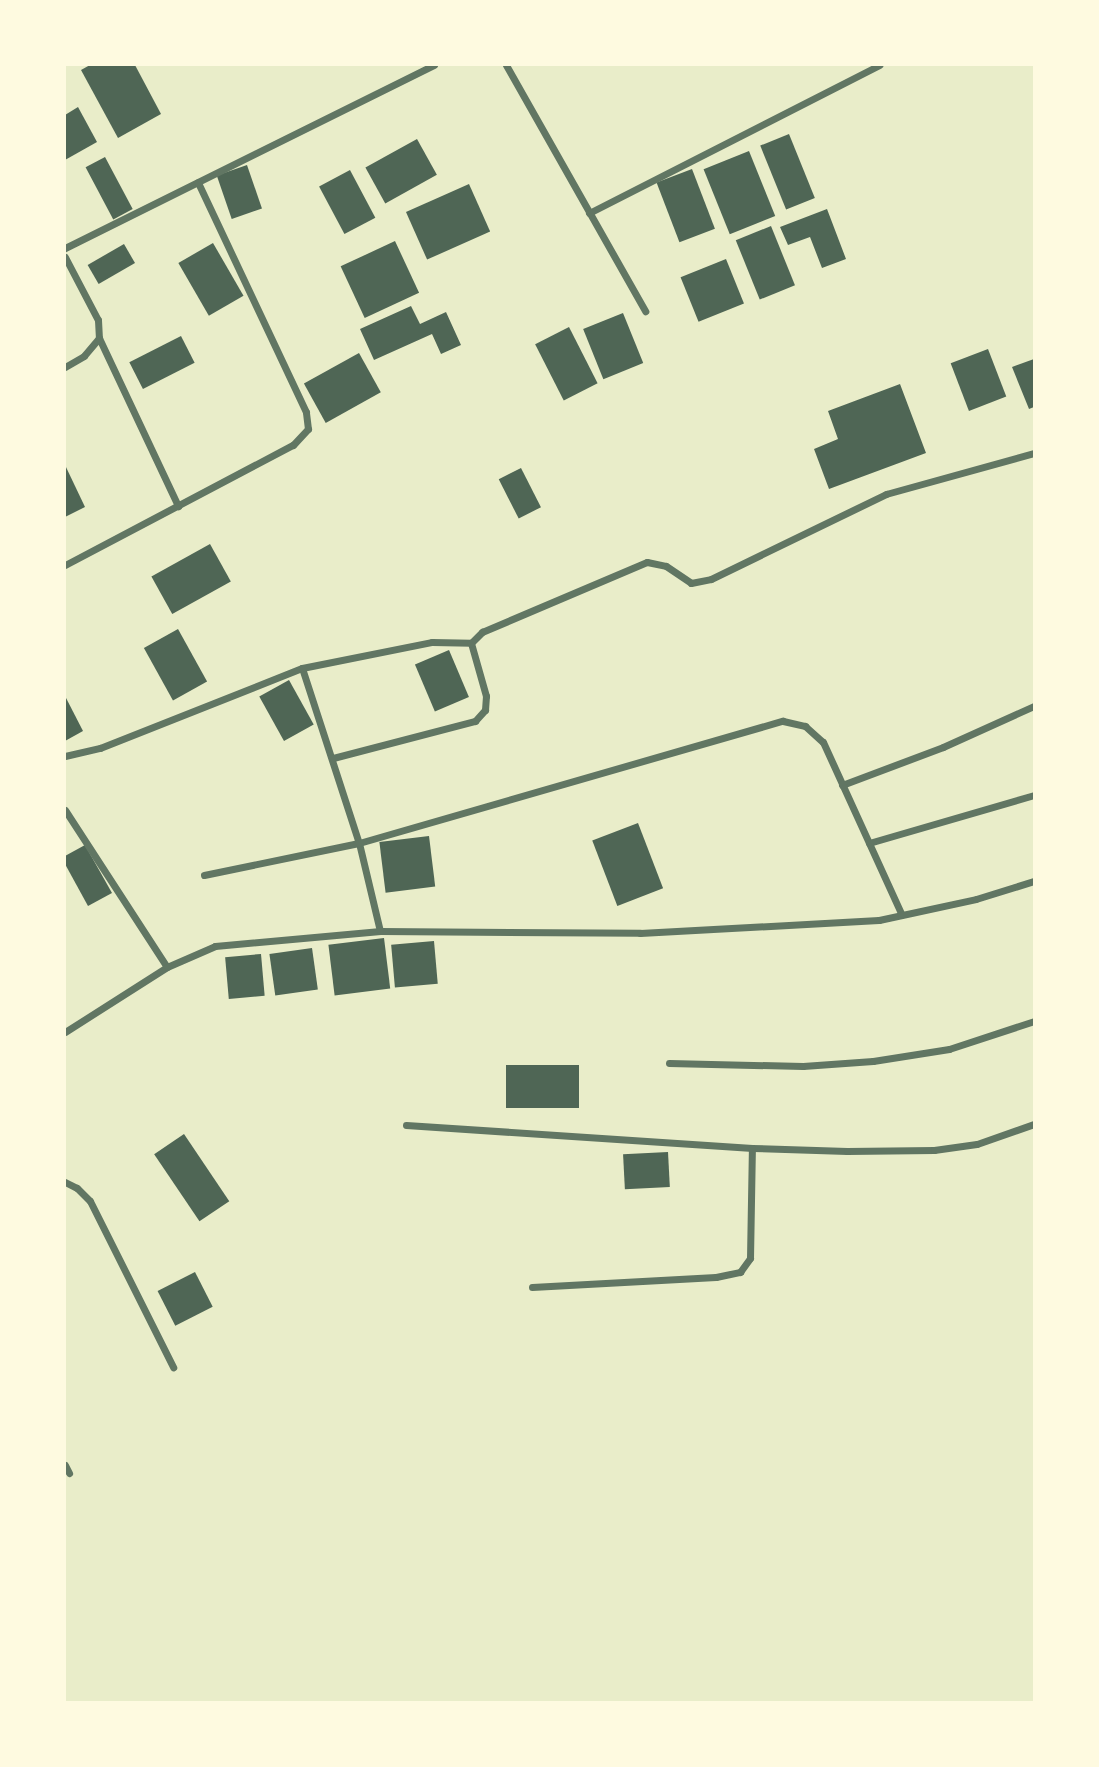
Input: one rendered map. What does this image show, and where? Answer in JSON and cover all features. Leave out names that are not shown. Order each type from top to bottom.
[{"type":"street","points":[[65,248],[434,65]]},
{"type":"street","points":[[506,65],[645,311]]},
{"type":"street","points":[[589,213],[879,65]]},
{"type":"street","points":[[65,565],[293,445],[303,438],[308,429],[306,412],[198,182]]},
{"type":"street","points":[[65,257],[98,320],[99,338],[178,506]]},
{"type":"street","points":[[65,367],[83,356],[99,338]]},
{"type":"street","points":[[65,756],[100,748],[302,668],[432,642],[471,643],[482,632],[646,562],[666,566],[691,583],[711,579],[886,494],[1034,453]]},
{"type":"street","points":[[333,758],[475,721],[485,710],[486,696],[471,643]]},
{"type":"street","points":[[302,668],[359,843],[380,931]]},
{"type":"street","points":[[842,785],[943,747],[1034,706]]},
{"type":"street","points":[[204,875],[359,843],[783,721],[805,726],[822,742],[902,915]]},
{"type":"street","points":[[869,843],[1034,795]]},
{"type":"street","points":[[65,810],[167,967]]},
{"type":"street","points":[[65,1032],[167,967],[215,946],[380,931],[640,933],[880,920],[976,899],[1034,881]]},
{"type":"street","points":[[669,1063],[803,1066],[873,1061],[949,1049],[1034,1021]]},
{"type":"street","points":[[406,1125],[752,1148],[934,1150],[977,1144],[1034,1124]]},
{"type":"street","points":[[532,1287],[716,1277],[740,1272],[750,1258],[752,1148]]},
{"type":"street","points":[[65,1182],[77,1188],[90,1201],[173,1367]]},
{"type":"street","points":[[65,1465],[69,1474]]},
{"type":"building","points":[[90,65],[135,65],[161,114],[118,138],[81,70]]},
{"type":"building","points":[[78,107],[97,142],[65,160],[65,115]]},
{"type":"building","points":[[789,134],[815,198],[786,210],[760,146]]},
{"type":"building","points":[[417,139],[437,175],[385,203],[365,168]]},
{"type":"building","points":[[749,151],[775,216],[730,234],[704,169]]},
{"type":"building","points":[[105,157],[133,209],[113,219],[86,167]]},
{"type":"building","points":[[247,165],[262,208],[232,219],[217,175]]},
{"type":"building","points":[[692,169],[715,229],[679,242],[657,183]]},
{"type":"building","points":[[350,170],[375,218],[344,234],[319,186]]},
{"type":"building","points":[[469,184],[490,232],[427,260],[406,212]]},
{"type":"building","points":[[827,209],[846,259],[822,268],[810,237],[788,245],[780,227]]},
{"type":"building","points":[[771,226],[795,285],[760,300],[736,240]]},
{"type":"building","points":[[395,241],[419,293],[365,318],[341,266]]},
{"type":"building","points":[[213,243],[244,296],[209,316],[178,263]]},
{"type":"building","points":[[124,244],[135,263],[99,284],[88,265]]},
{"type":"building","points":[[726,259],[744,304],[699,322],[681,277]]},
{"type":"building","points":[[411,306],[420,324],[446,312],[461,345],[441,354],[432,334],[374,360],[360,329]]},
{"type":"building","points":[[623,313],[643,363],[603,379],[583,329]]},
{"type":"building","points":[[569,327],[598,383],[564,400],[535,344]]},
{"type":"building","points":[[181,336],[195,363],[143,389],[129,362]]},
{"type":"building","points":[[988,349],[1006,397],[969,411],[951,363]]},
{"type":"building","points":[[359,353],[381,392],[326,423],[304,384]]},
{"type":"building","points":[[1034,359],[1034,407],[1029,409],[1012,367]]},
{"type":"building","points":[[900,384],[926,453],[829,489],[814,449],[838,439],[828,411]]},
{"type":"building","points":[[65,465],[85,507],[65,517]]},
{"type":"building","points":[[521,468],[541,507],[519,519],[499,479]]},
{"type":"building","points":[[210,544],[231,582],[172,614],[151,576]]},
{"type":"building","points":[[178,629],[207,681],[173,700],[144,648]]},
{"type":"building","points":[[449,650],[469,697],[435,711],[415,664]]},
{"type":"building","points":[[289,680],[314,725],[284,741],[259,696]]},
{"type":"building","points":[[65,696],[83,731],[65,741]]},
{"type":"building","points":[[638,823],[663,888],[617,906],[592,841]]},
{"type":"building","points":[[429,836],[435,887],[386,893],[379,842]]},
{"type":"building","points":[[85,845],[112,893],[88,906],[65,864],[65,856]]},
{"type":"building","points":[[384,938],[390,989],[335,995],[328,945]]},
{"type":"building","points":[[434,941],[438,984],[395,988],[391,945]]},
{"type":"building","points":[[312,948],[318,990],[275,996],[269,954]]},
{"type":"building","points":[[261,954],[265,996],[229,999],[225,957]]},
{"type":"building","points":[[506,1065],[579,1065],[579,1108],[506,1108]]},
{"type":"building","points":[[184,1134],[229,1201],[199,1221],[154,1154]]},
{"type":"building","points":[[668,1152],[670,1187],[625,1189],[623,1154]]},
{"type":"building","points":[[195,1272],[213,1307],[175,1326],[158,1291]]}]
